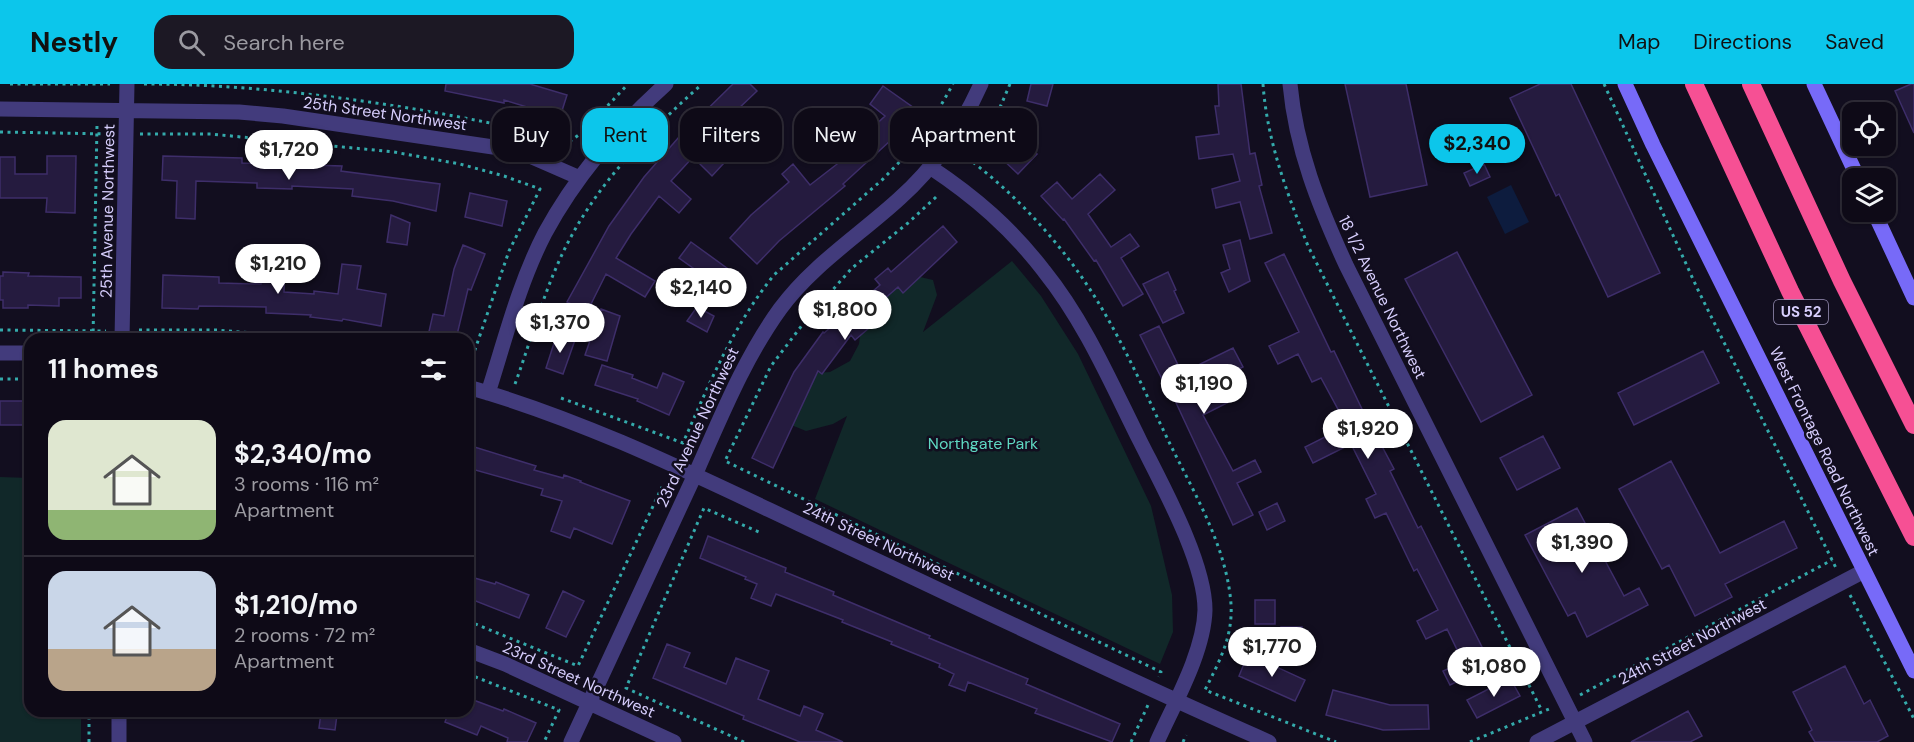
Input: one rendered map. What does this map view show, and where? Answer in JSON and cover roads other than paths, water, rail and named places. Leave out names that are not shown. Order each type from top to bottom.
[{"type":"highway","name":"US 52","points":[[1694,84],[1790,291],[1914,537]]},
{"type":"highway","name":"US 52","points":[[1751,84],[1842,281],[1914,425]]},
{"type":"street","name":"25th Avenue Northwest","points":[[122,333],[127,84]]},
{"type":"street","points":[[488,393],[533,260],[545,234],[580,178],[622,125],[666,84]]},
{"type":"street","name":"23rd Avenue Northwest","points":[[571,742],[755,347],[793,293],[818,268],[901,197],[930,167],[958,128],[981,84]]},
{"type":"street","name":"18 1/2 Avenue Northwest","points":[[1290,84],[1301,149],[1325,220],[1585,742]]},
{"type":"street","name":"West Frontage Road Northwest","points":[[1625,84],[1653,145],[1914,671]]},
{"type":"street","points":[[1814,84],[1853,168]]},
{"type":"street","name":"25th Street Northwest","points":[[0,109],[127,109],[239,112],[284,116],[493,147],[525,154],[580,178]]},
{"type":"street","points":[[930,167],[985,207],[1022,245],[1056,286],[1090,341],[1169,501],[1196,565],[1203,590],[1204,626],[1200,644],[1157,742]]},
{"type":"street","points":[[1879,222],[1914,298]]},
{"type":"street","points":[[0,352],[24,353]]},
{"type":"street","name":"24th Street Northwest","points":[[474,389],[605,435],[1176,701],[1269,742]]},
{"type":"street","name":"24th Street Northwest","points":[[1537,742],[1864,572]]},
{"type":"street","name":"23rd Street Northwest","points":[[474,652],[505,664],[674,742]]},
{"type":"street","points":[[119,717],[119,742]]},
{"type":"water","points":[[1511,185],[1529,222],[1505,234],[1487,197]]},
{"type":"park label","name":"Northgate Park","points":[[983,443]]}]
